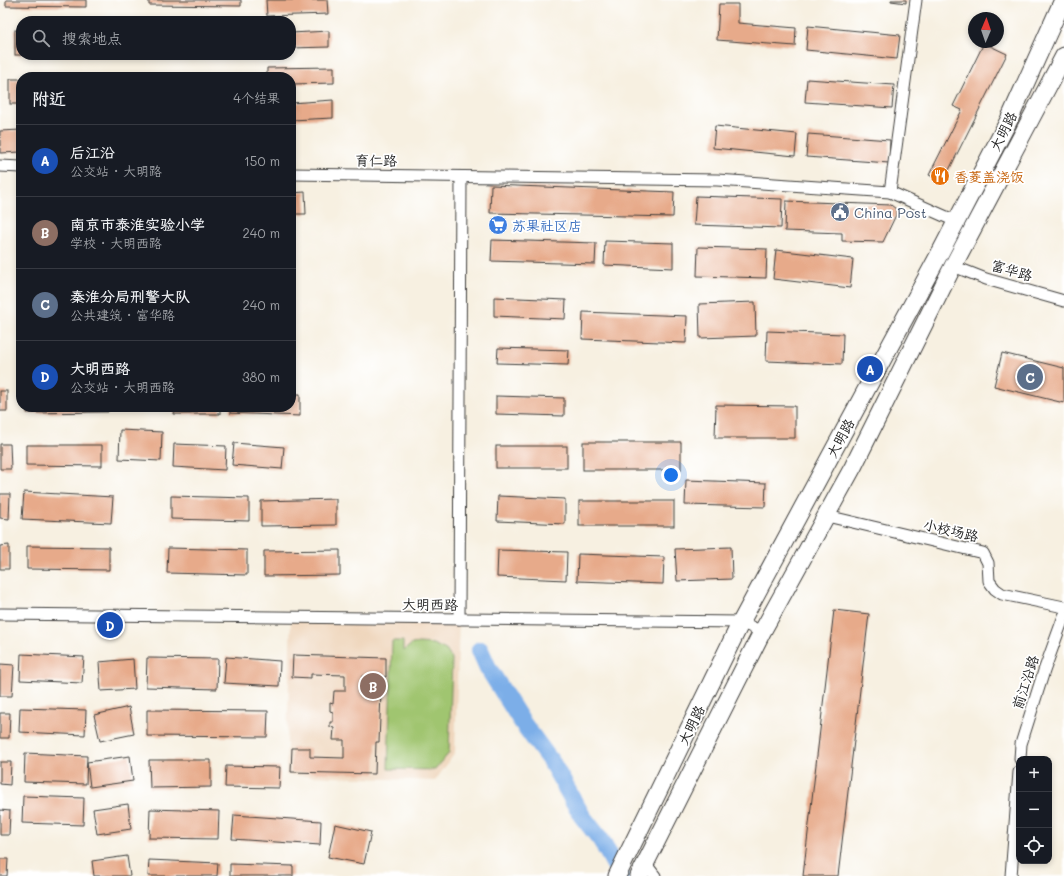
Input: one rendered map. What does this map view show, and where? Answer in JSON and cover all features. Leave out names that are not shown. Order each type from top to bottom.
[{"type":"main road","name":"大明路","points":[[617,876],[741,622],[957,220],[1009,120],[1063,0]]},
{"type":"main road","points":[[646,872],[762,632],[827,516],[953,266],[1064,56]]},
{"type":"street","points":[[890,192],[916,0]]},
{"type":"street","points":[[0,166],[16,166]]},
{"type":"street","name":"育仁路","points":[[296,174],[717,180],[890,192],[951,219],[957,220]]},
{"type":"street","points":[[459,619],[461,177]]},
{"type":"street","name":"富华路","points":[[953,266],[986,279],[1064,301]]},
{"type":"street","name":"小校场路","points":[[827,516],[983,553],[988,563],[989,581],[995,589],[1002,594],[1064,607]]},
{"type":"street","name":"大明西路","points":[[0,614],[741,622],[762,632]]},
{"type":"street","name":"前江沿路","points":[[1020,756],[1021,744],[1044,671],[1064,616]]},
{"type":"street","points":[[1011,876],[1017,792]]},
{"type":"shaded area","points":[[291,617],[459,619],[455,753],[435,781],[286,775]]},
{"type":"green space","points":[[392,641],[403,641],[403,651],[412,644],[433,644],[446,650],[452,659],[449,753],[435,770],[388,769]]},
{"type":"building","points":[[6,0],[86,0],[86,7],[6,6]]},
{"type":"building","points":[[149,0],[241,0],[241,6],[149,5]]},
{"type":"building","points":[[266,0],[327,0],[328,14],[267,16]]},
{"type":"building","points":[[906,0],[906,3],[891,1]]},
{"type":"building","points":[[719,4],[738,4],[738,23],[796,28],[795,46],[717,40]]},
{"type":"building","points":[[808,26],[900,35],[897,59],[806,50]]},
{"type":"building","points":[[15,30],[16,30],[16,55]]},
{"type":"building","points":[[329,31],[329,47],[296,48],[296,33]]},
{"type":"building","points":[[982,48],[994,48],[1007,54],[943,182],[929,175],[962,110],[953,106]]},
{"type":"building","points":[[334,67],[334,83],[296,84],[296,72],[267,72],[267,68]]},
{"type":"building","points":[[10,79],[16,79],[16,104],[10,104]]},
{"type":"building","points":[[807,79],[894,85],[892,108],[805,102]]},
{"type":"building","points":[[333,100],[333,118],[296,120],[296,103]]},
{"type":"building","points":[[715,126],[797,134],[795,156],[713,148]]},
{"type":"building","points":[[16,130],[16,152],[0,153],[0,131]]},
{"type":"building","points":[[808,134],[890,140],[889,163],[806,157]]},
{"type":"building","points":[[491,185],[674,192],[673,217],[490,213]]},
{"type":"building","points":[[305,192],[306,214],[296,214],[296,193]]},
{"type":"building","points":[[696,196],[782,199],[781,228],[694,225]]},
{"type":"building","points":[[786,201],[891,205],[896,209],[896,215],[883,242],[842,241],[842,233],[785,231]]},
{"type":"building","points":[[492,240],[596,243],[595,264],[491,261]]},
{"type":"building","points":[[605,241],[673,243],[673,268],[604,265]]},
{"type":"building","points":[[698,247],[767,249],[766,278],[697,276]]},
{"type":"building","points":[[776,250],[853,259],[850,288],[773,279]]},
{"type":"building","points":[[494,297],[566,300],[565,319],[494,316]]},
{"type":"building","points":[[755,302],[756,336],[700,338],[699,304]]},
{"type":"building","points":[[583,312],[687,316],[686,343],[582,339]]},
{"type":"building","points":[[767,331],[843,334],[842,364],[766,361]]},
{"type":"building","points":[[498,348],[569,350],[568,365],[497,363]]},
{"type":"building","points":[[1002,353],[1064,368],[1064,403],[994,386]]},
{"type":"building","points":[[0,391],[7,391],[7,411],[0,411]]},
{"type":"building","points":[[296,394],[300,394],[300,416],[230,413],[296,412]]},
{"type":"building","points":[[496,396],[564,398],[564,416],[496,414]]},
{"type":"building","points":[[716,405],[795,406],[795,438],[715,438]]},
{"type":"building","points":[[27,412],[108,412],[27,413]]},
{"type":"building","points":[[174,412],[220,412],[220,414],[174,414]]},
{"type":"building","points":[[120,430],[162,432],[161,461],[119,459]]},
{"type":"building","points":[[583,442],[681,442],[681,470],[583,470]]},
{"type":"building","points":[[234,443],[284,447],[282,469],[232,465]]},
{"type":"building","points":[[0,444],[10,444],[11,469],[0,469]]},
{"type":"building","points":[[174,444],[226,446],[225,470],[173,467]]},
{"type":"building","points":[[26,445],[102,445],[102,466],[26,465]]},
{"type":"building","points":[[496,446],[567,446],[567,468],[496,468]]},
{"type":"building","points":[[686,480],[766,483],[765,507],[685,505]]},
{"type":"building","points":[[24,492],[113,497],[111,523],[22,519]]},
{"type":"building","points":[[0,494],[10,494],[9,519],[0,518]]},
{"type":"building","points":[[171,496],[249,498],[249,521],[171,519]]},
{"type":"building","points":[[498,496],[565,499],[565,524],[497,521]]},
{"type":"building","points":[[336,499],[336,525],[261,526],[261,501]]},
{"type":"building","points":[[579,501],[674,501],[674,526],[579,526]]},
{"type":"building","points":[[9,545],[9,569],[0,569],[0,546]]},
{"type":"building","points":[[27,546],[109,547],[109,570],[27,569]]},
{"type":"building","points":[[731,547],[732,579],[677,581],[675,549]]},
{"type":"building","points":[[168,548],[247,550],[247,575],[167,573]]},
{"type":"building","points":[[340,550],[340,575],[264,576],[264,551]]},
{"type":"building","points":[[498,550],[567,552],[566,580],[497,577]]},
{"type":"building","points":[[578,554],[664,557],[663,584],[577,581]]},
{"type":"building","points":[[834,610],[869,614],[838,876],[803,876]]},
{"type":"building","points":[[21,654],[84,657],[82,683],[20,680]]},
{"type":"building","points":[[293,655],[386,658],[386,677],[362,676],[362,692],[381,693],[379,742],[376,742],[375,774],[291,772],[292,748],[310,748],[310,757],[344,758],[344,740],[333,740],[334,728],[330,727],[330,722],[333,722],[333,712],[330,711],[330,703],[333,704],[334,691],[345,691],[345,675],[311,674],[311,678],[292,677]]},
{"type":"building","points":[[226,657],[280,661],[279,686],[224,683]]},
{"type":"building","points":[[147,658],[218,659],[217,689],[146,687]]},
{"type":"building","points":[[133,659],[135,689],[101,691],[99,662]]},
{"type":"building","points":[[0,664],[14,665],[12,696],[0,696]]},
{"type":"building","points":[[129,707],[134,734],[100,741],[94,715]]},
{"type":"building","points":[[20,708],[86,710],[85,735],[19,732]]},
{"type":"building","points":[[147,710],[268,711],[267,737],[147,736]]},
{"type":"building","points":[[0,713],[10,713],[9,738],[0,738]]},
{"type":"building","points":[[25,753],[87,756],[86,784],[24,782]]},
{"type":"building","points":[[130,756],[133,781],[90,787],[87,762]]},
{"type":"building","points":[[149,760],[211,760],[211,787],[150,788]]},
{"type":"building","points":[[0,762],[11,762],[10,785],[0,784]]},
{"type":"building","points":[[226,766],[280,767],[279,788],[225,787]]},
{"type":"building","points":[[23,796],[84,798],[83,825],[22,823]]},
{"type":"building","points":[[128,804],[131,829],[97,834],[93,809]]},
{"type":"building","points":[[150,809],[219,811],[218,839],[149,838]]},
{"type":"building","points":[[0,810],[10,811],[9,835],[0,835]]},
{"type":"building","points":[[234,815],[321,821],[320,845],[232,839]]},
{"type":"building","points":[[335,824],[371,832],[364,864],[328,857]]},
{"type":"building","points":[[127,856],[130,876],[94,876],[92,861]]},
{"type":"building","points":[[0,859],[8,859],[7,876],[0,876]]},
{"type":"building","points":[[149,860],[218,863],[217,876],[148,876]]},
{"type":"building","points":[[230,864],[293,866],[293,876],[230,876]]},
{"type":"waterway","points":[[480,650],[488,668],[522,722],[552,763],[582,816],[601,840],[621,876]]},
{"type":"place","name":"香菱盖浇饭","points":[[940,176]]},
{"type":"place","name":"China Post","points":[[840,212]]},
{"type":"place","name":"苏果社区店","points":[[498,225]]},
{"type":"place","name":"后江沿","points":[[870,369]]},
{"type":"place","name":"秦淮分局刑警大队","points":[[1030,377]]},
{"type":"place","name":"大明西路","points":[[110,625]]},
{"type":"place","name":"南京市泰淮实验小学","points":[[373,686]]}]
